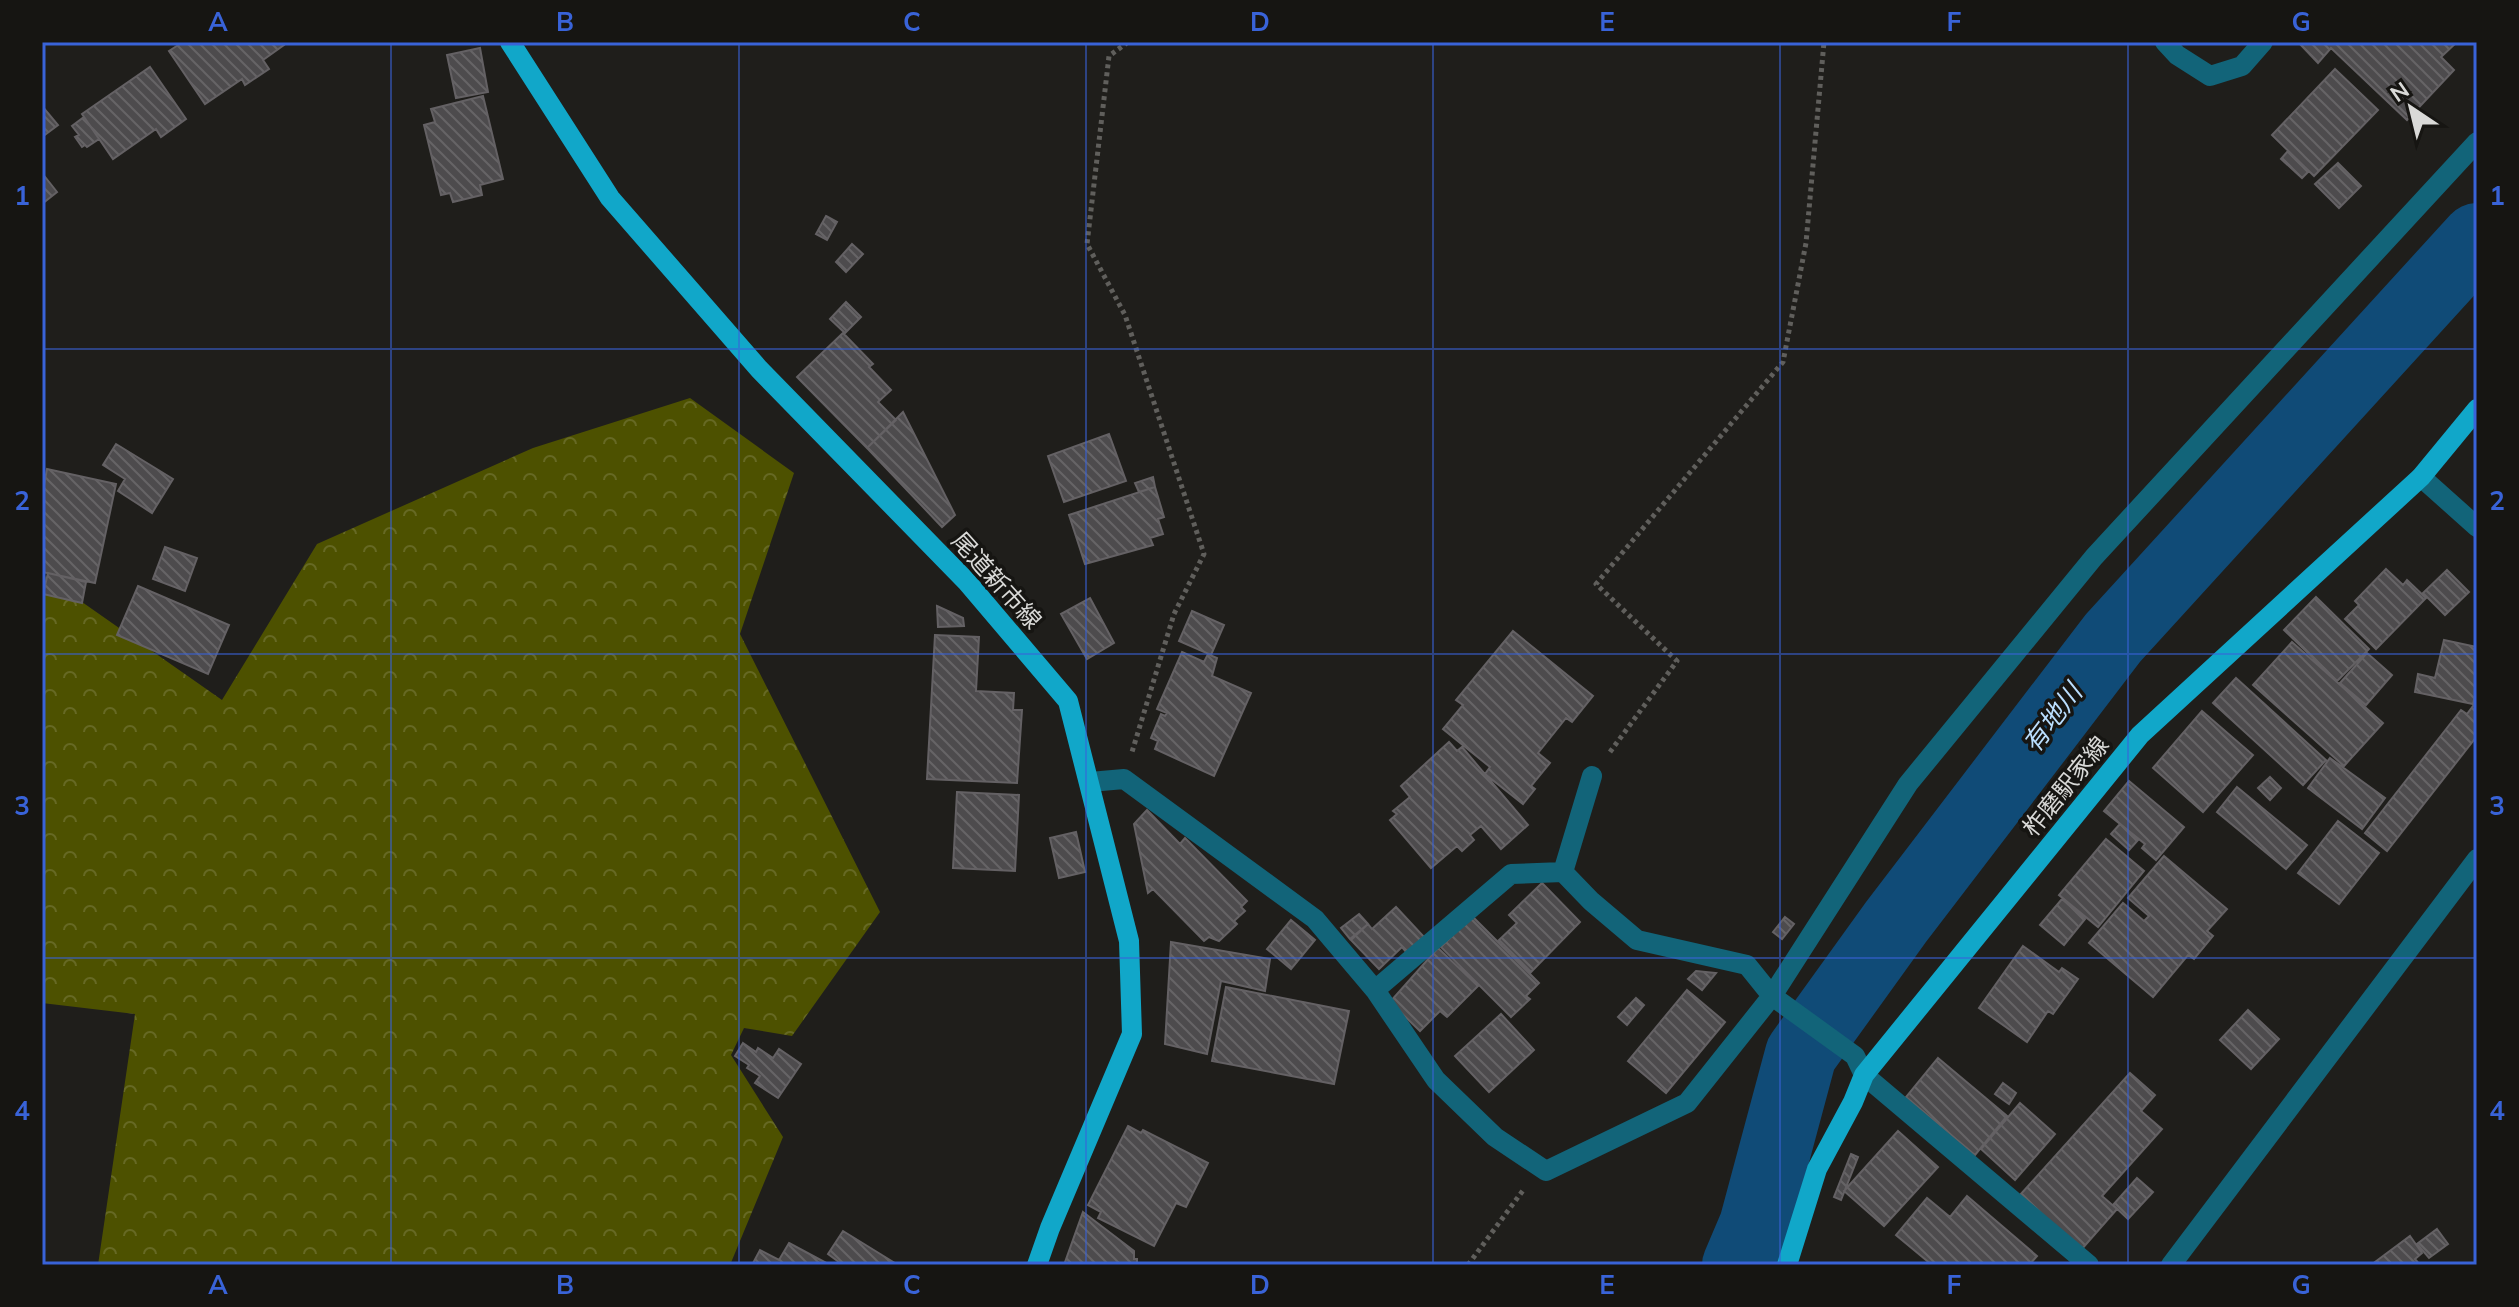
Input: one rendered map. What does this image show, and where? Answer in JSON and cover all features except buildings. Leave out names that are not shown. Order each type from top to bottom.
[{"type":"main road","name":"尾道新市線","points":[[510,42],[610,198],[759,369],[967,582],[1068,701],[1129,941],[1132,1034],[1037,1265]]},
{"type":"main road","name":"柞磨駅家線","points":[[1787,1265],[1817,1169],[1864,1075],[2140,735],[2421,477],[2477,409]]},
{"type":"street","points":[[2165,42],[2177,55],[2210,76],[2242,66],[2263,42]]},
{"type":"street","points":[[1090,782],[1124,779],[1315,919],[1375,990],[1436,1080],[1495,1137],[1546,1171],[1687,1103],[1772,996],[1908,784],[2094,557],[2477,142]]},
{"type":"street","points":[[2421,477],[2477,527]]},
{"type":"street","points":[[1563,872],[1592,776]]},
{"type":"street","points":[[2171,1265],[2477,859]]},
{"type":"street","points":[[1375,990],[1511,874],[1563,872],[1591,901],[1637,940],[1747,965],[1772,996],[1855,1056],[1864,1075],[2089,1265]]},
{"type":"path","points":[[1124,779],[1174,614],[1204,554],[1125,315],[1087,244],[1109,56],[1128,42]]},
{"type":"path","points":[[1592,776],[1677,661],[1596,584],[1783,362],[1806,243],[1824,42]]},
{"type":"path","points":[[1468,1265],[1522,1190],[1546,1171]]},
{"type":"green space","points":[[690,398],[794,473],[740,634],[880,912],[792,1036],[744,1028],[731,1055],[783,1137],[730,1265],[98,1265],[135,1014],[42,1003],[42,574],[222,700],[317,544],[533,448]]},
{"type":"waterway","name":"有地川","points":[[1738,1265],[1755,1225],[1801,1054],[1896,922],[2113,638],[2477,239]]}]
